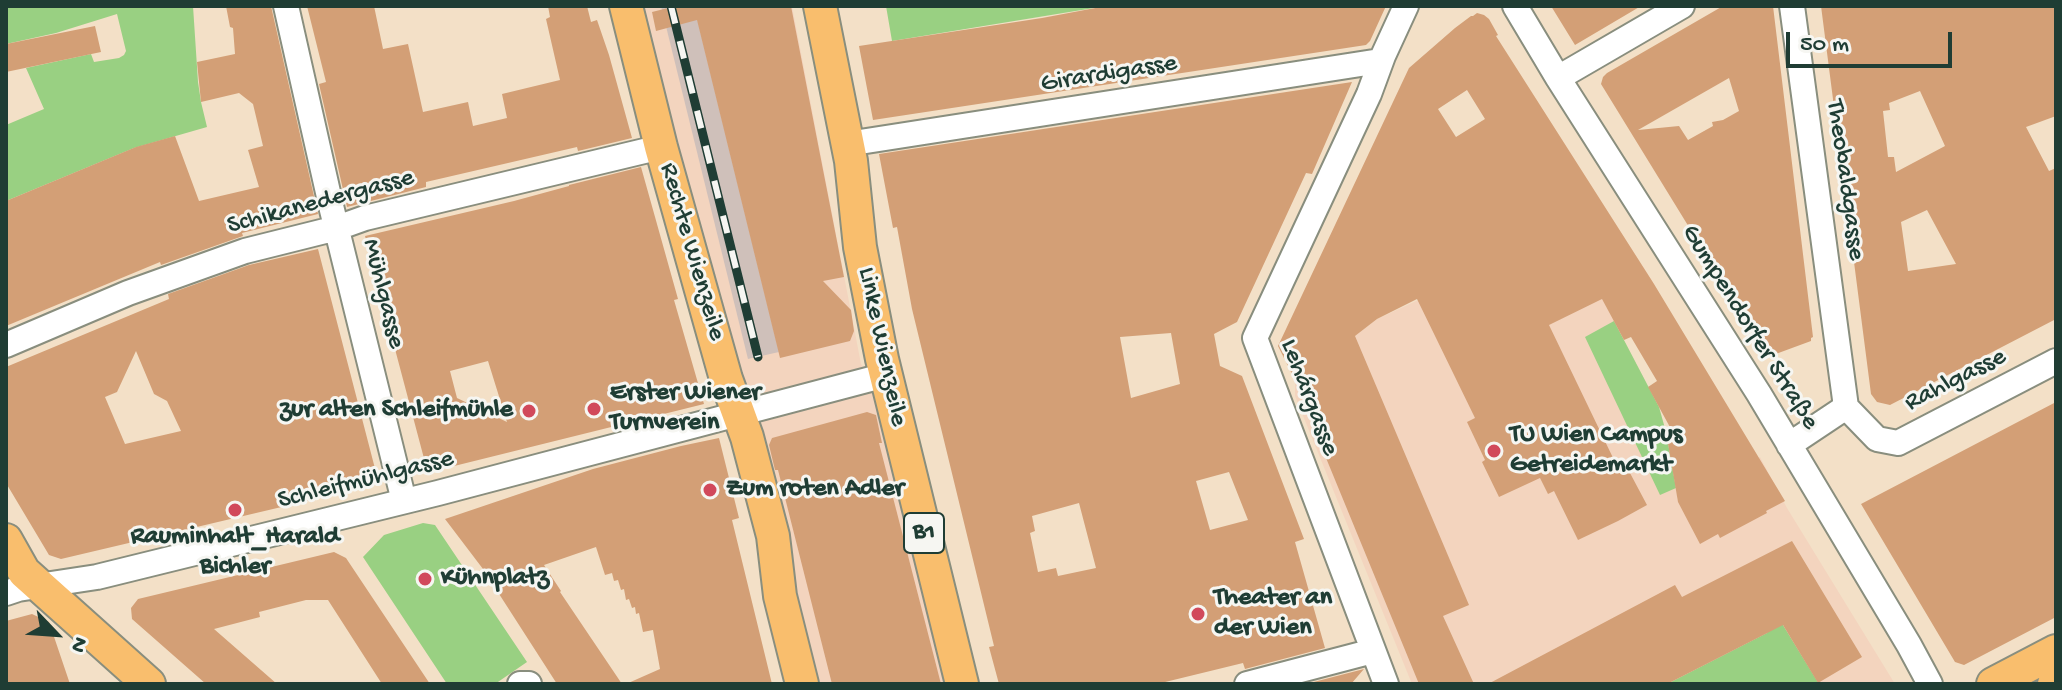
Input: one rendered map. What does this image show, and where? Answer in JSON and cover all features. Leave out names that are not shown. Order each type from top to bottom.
[{"type":"main road","name":"Rechte Wienzeile","points":[[626,6],[661,147],[729,389],[747,437],[773,536],[780,596],[802,684]]},
{"type":"main road","name":"Linke Wienzeile","points":[[820,6],[854,182],[860,247],[886,375],[962,684]]},
{"type":"main road","points":[[6,540],[24,572],[149,684]]},
{"type":"main road","points":[[1993,684],[2056,651]]},
{"type":"street","name":"Mühlgasse","points":[[286,6],[404,501]]},
{"type":"street","name":"Lehárgasse","points":[[1386,684],[1255,338],[1369,94],[1380,61],[1406,6]]},
{"type":"street","name":"Gumpendorfer Straße","points":[[1515,6],[1759,394],[1930,684]]},
{"type":"street","points":[[1558,78],[1682,6]]},
{"type":"street","name":"Theobaldgasse","points":[[1792,6],[1846,407]]},
{"type":"street","name":"Girardigasse","points":[[847,144],[1380,61]]},
{"type":"street","name":"Schikanedergasse","points":[[6,345],[128,293],[230,256],[365,218],[661,147]]},
{"type":"street","name":"Rahlgasse","points":[[1846,407],[1877,439],[1898,443],[2056,361]]},
{"type":"street","name":"Schleifmühlgasse","points":[[6,593],[97,577],[404,501],[886,375]]},
{"type":"street","points":[[1789,445],[1846,407]]},
{"type":"street","points":[[1247,684],[1373,651]]},
{"type":"street","points":[[520,684],[529,684]]},
{"type":"shaded area","points":[[632,6],[792,6],[861,364],[873,384],[950,684],[805,684]]},
{"type":"shaded area","points":[[661,6],[694,6],[779,352],[748,359]]},
{"type":"shaded area","name":"TU Wien Campus Getreidemarkt","points":[[1608,213],[1654,284],[1606,306],[1659,407],[1678,501],[1760,457],[1787,508],[1895,684],[1412,684],[1295,396],[1295,381],[1377,319]]},
{"type":"green space","points":[[6,6],[193,6],[198,82],[207,127],[134,148],[6,201],[6,125],[44,109],[26,68],[91,54],[94,62],[119,58],[126,51],[117,14],[56,33],[6,44]]},
{"type":"green space","points":[[886,6],[1106,6],[892,41]]},
{"type":"green space","points":[[1614,321],[1659,407],[1666,432],[1676,488],[1660,495],[1585,337]]},
{"type":"green space","name":"Kühnplatz","points":[[423,523],[435,525],[527,662],[495,684],[447,684],[363,557],[384,535]]},
{"type":"green space","points":[[1778,617],[1819,684],[1667,684],[1767,633]]},
{"type":"building","points":[[226,6],[271,6],[318,214],[242,233],[243,236],[161,265],[160,262],[6,326],[6,201],[136,147],[175,136],[199,201],[259,187],[248,150],[263,146],[253,104],[239,93],[201,102],[197,62],[235,54],[233,28],[230,27]]},
{"type":"building","points":[[307,6],[374,6],[383,49],[408,44],[423,112],[468,102],[473,126],[507,118],[502,94],[560,80],[546,19],[550,17],[548,6],[587,6],[591,22],[597,20],[609,55],[632,138],[578,151],[577,147],[426,182],[426,187],[347,207],[319,84],[326,82]]},
{"type":"building","points":[[676,6],[791,6],[844,277],[823,281],[851,310],[854,331],[850,341],[780,358],[697,20],[656,31],[652,12]]},
{"type":"building","points":[[1106,6],[1386,6],[1366,45],[873,120],[859,46]]},
{"type":"building","points":[[1551,6],[1641,6],[1575,45]]},
{"type":"building","points":[[1723,6],[1773,6],[1813,337],[1811,341],[1773,355],[1767,354],[1601,84],[1607,73]],"holes":[[[1729,78],[1739,111],[1712,122],[1713,126],[1688,140],[1679,126],[1638,130]]]},
{"type":"building","points":[[1821,6],[2056,6],[2056,116],[2026,127],[2049,171],[2056,168],[2056,319],[1890,405],[1877,402],[1871,394]],"holes":[[[1920,91],[1945,146],[1896,172],[1894,157],[1888,157],[1883,111],[1890,110],[1889,103]],[[1927,210],[1956,264],[1908,271],[1901,222]]]},
{"type":"building","points":[[1477,13],[1489,19],[1496,36],[1654,284],[1785,501],[1720,538],[1718,534],[1700,544],[1678,502],[1666,432],[1671,429],[1648,387],[1657,381],[1631,337],[1624,340],[1602,299],[1549,325],[1615,462],[1622,458],[1647,505],[1578,540],[1554,491],[1548,494],[1540,478],[1499,497],[1467,422],[1475,418],[1417,299],[1377,319],[1355,336],[1469,605],[1443,616],[1474,684],[1419,684],[1303,402],[1306,402],[1278,346],[1409,68]],"holes":[[[1467,90],[1485,119],[1456,137],[1438,109]]]},
{"type":"building","points":[[95,26],[101,52],[6,72],[6,44]]},
{"type":"building","points":[[1352,82],[1312,174],[1306,173],[1237,322],[1214,334],[1220,366],[1242,376],[1304,539],[1295,542],[1325,648],[1245,669],[1243,663],[1157,684],[999,684],[989,647],[994,646],[912,309],[897,227],[893,228],[879,154]],"holes":[[[1171,333],[1180,384],[1131,398],[1120,337]],[[1229,472],[1248,520],[1210,530],[1196,481]],[[1079,503],[1096,568],[1058,576],[1056,568],[1038,572],[1030,533],[1035,531],[1032,516]]]},
{"type":"building","points":[[641,167],[704,404],[434,471],[426,466],[365,236]],"holes":[[[488,361],[507,422],[457,398],[450,371]]]},
{"type":"building","points":[[318,249],[379,484],[61,559],[49,555],[6,483],[6,367],[169,299],[168,294],[249,265]],"holes":[[[136,351],[154,394],[167,401],[181,431],[125,444],[105,397],[117,392]]]},
{"type":"building","points":[[2056,402],[2056,617],[1964,665],[1955,662],[1861,504]]},
{"type":"building","points":[[867,412],[876,415],[882,443],[879,443],[941,684],[832,684],[769,445],[772,438]]},
{"type":"building","points":[[719,438],[739,518],[732,520],[772,684],[626,684],[660,669],[653,630],[643,632],[639,613],[636,614],[629,599],[626,600],[624,589],[621,590],[618,580],[614,581],[612,573],[605,575],[596,547],[544,565],[622,684],[557,684],[483,569],[445,519],[593,469]]},
{"type":"building","points":[[1792,541],[1862,657],[1818,683],[1783,625],[1667,684],[1488,684],[1675,585],[1682,597]]},
{"type":"building","points":[[334,552],[346,558],[430,684],[382,684],[328,600],[306,600],[259,612],[260,617],[214,629],[277,684],[206,684],[132,619],[131,608],[138,599]]},
{"type":"building","points":[[32,614],[49,622],[70,684],[6,684],[6,621]]},
{"type":"building","points":[[1364,669],[1351,684],[1306,684]]},
{"type":"railway","points":[[671,6],[758,357]]},
{"type":"place","name":"Erster Wiener Turnverein","points":[[594,409]]},
{"type":"place","name":"zur alten Schleifmühle","points":[[529,411]]},
{"type":"place","name":"TU Wien Campus Getreidemarkt","points":[[1494,451]]},
{"type":"place","name":"Zum roten Adler","points":[[710,490]]},
{"type":"place","name":"Rauminhalt_Harald Bichler","points":[[235,510]]},
{"type":"place","name":"Kühnplatz","points":[[425,579]]},
{"type":"place","name":"Theater an der Wien","points":[[1198,614]]}]
